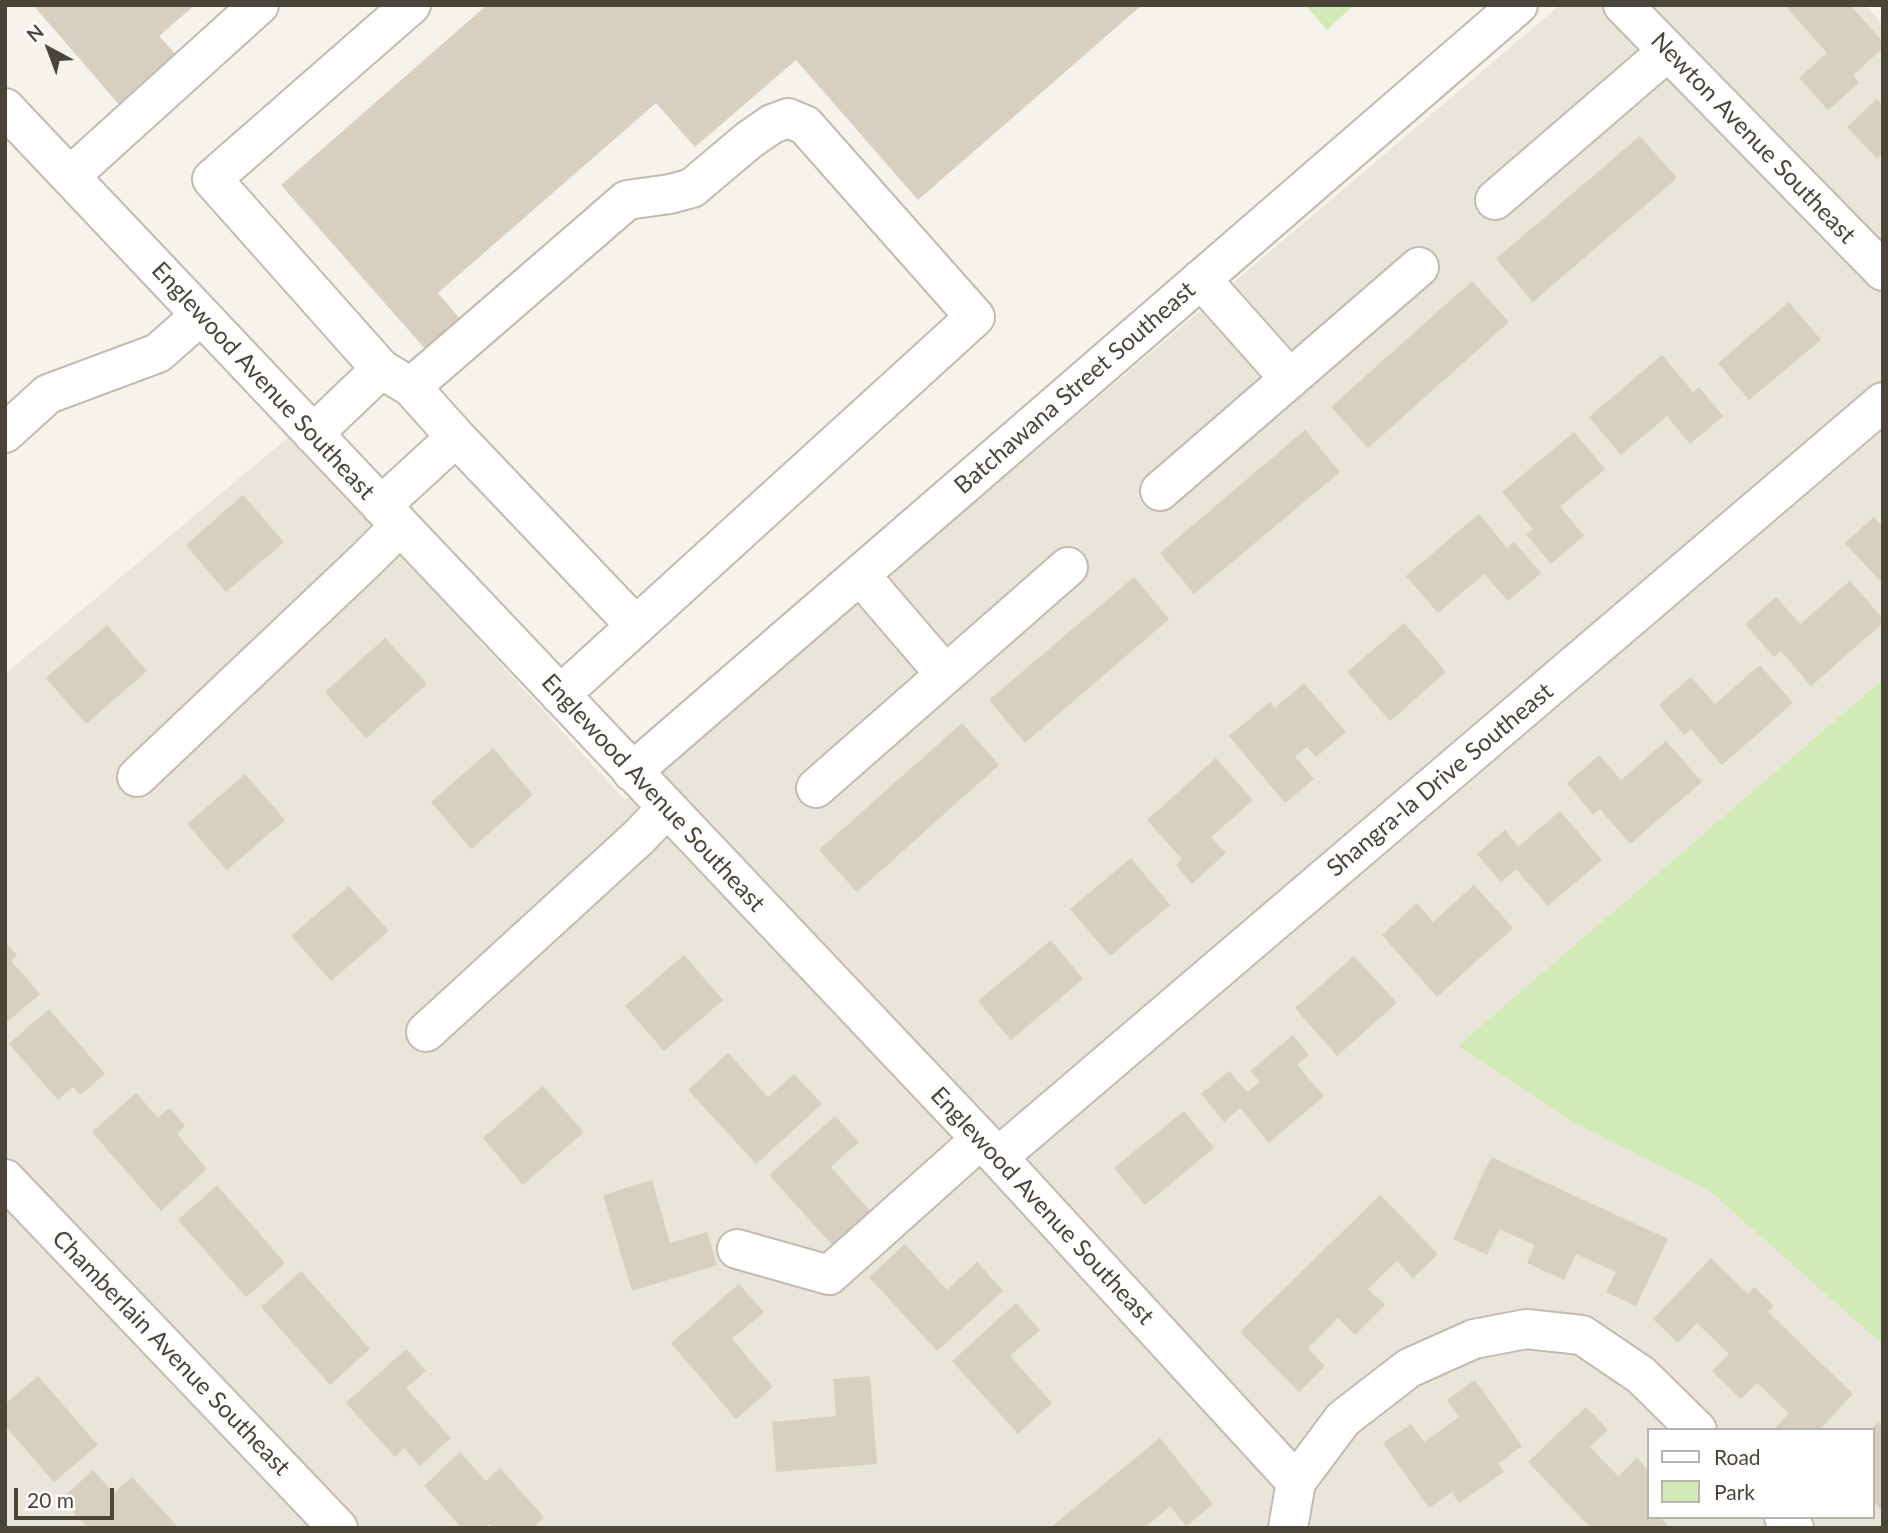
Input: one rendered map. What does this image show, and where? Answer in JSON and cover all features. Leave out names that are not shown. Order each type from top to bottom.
[{"type":"street","points":[[70,176],[259,5]]},
{"type":"street","points":[[411,5],[212,179],[396,378],[636,626]]},
{"type":"street","name":"Batchawana Street Southeast","points":[[632,772],[1518,5]]},
{"type":"street","name":"Newton Avenue Southeast","points":[[1623,5],[1883,271]]},
{"type":"street","points":[[1495,200],[1668,51]]},
{"type":"street","name":"Englewood Avenue Southeast","points":[[5,108],[989,1148],[1296,1482]]},
{"type":"street","points":[[313,434],[396,378],[627,200],[670,194],[691,187],[772,124],[788,118],[805,125],[975,317],[560,695]]},
{"type":"street","points":[[1160,491],[1419,267]]},
{"type":"street","points":[[1201,279],[1290,379]]},
{"type":"street","points":[[5,433],[47,394],[158,353],[201,315]]},
{"type":"street","name":"Shangra-la Drive Southeast","points":[[737,1249],[829,1275],[989,1148],[1883,402]]},
{"type":"street","points":[[136,777],[390,516],[456,437]]},
{"type":"street","points":[[816,788],[1068,567]]},
{"type":"street","points":[[860,575],[945,674]]},
{"type":"street","points":[[426,1032],[638,838],[667,808]]},
{"type":"street","name":"Chamberlain Avenue Southeast","points":[[5,1179],[338,1528]]},
{"type":"street","points":[[1288,1528],[1296,1482],[1343,1419],[1409,1368],[1474,1339],[1526,1329],[1582,1335],[1641,1375],[1695,1428]]},
{"type":"shaded area","points":[[1560,5],[1865,5],[1883,24],[1883,679],[1459,1046],[1573,1122],[1708,1190],[1883,1345],[1883,1528],[5,1528],[5,674],[291,435],[625,800]]},
{"type":"green space","points":[[1305,5],[1354,5],[1327,30]]},
{"type":"green space","points":[[1883,679],[1883,1345],[1708,1190],[1573,1122],[1458,1046]]},
{"type":"building","points":[[33,5],[195,5],[159,36],[179,58],[122,108]]},
{"type":"building","points":[[487,5],[1142,5],[918,200],[796,60],[695,147],[656,103],[438,293],[461,320],[426,350],[281,185]]},
{"type":"building","points":[[1789,5],[1850,5],[1883,42],[1883,48],[1853,75],[1859,83],[1828,110],[1799,78],[1827,53],[1787,8]]},
{"type":"building","points":[[1877,99],[1883,105],[1883,152],[1877,158],[1847,127]]},
{"type":"building","points":[[1640,136],[1677,178],[1533,302],[1496,259]]},
{"type":"building","points":[[1472,281],[1509,322],[1368,448],[1331,407]]},
{"type":"building","points":[[1789,302],[1821,340],[1749,400],[1718,363]]},
{"type":"building","points":[[1662,355],[1693,392],[1699,387],[1723,416],[1690,444],[1667,416],[1621,455],[1589,417]]},
{"type":"building","points":[[1305,430],[1340,472],[1194,594],[1160,553]]},
{"type":"building","points":[[1574,432],[1605,469],[1560,507],[1584,536],[1551,564],[1526,534],[1533,529],[1502,492]]},
{"type":"building","points":[[243,495],[284,542],[226,592],[186,545]]},
{"type":"building","points":[[1479,514],[1507,548],[1514,542],[1541,573],[1508,601],[1484,574],[1438,613],[1406,576]]},
{"type":"building","points":[[1874,517],[1883,528],[1883,584],[1845,543]]},
{"type":"building","points":[[1134,577],[1169,619],[1025,743],[989,700]]},
{"type":"building","points":[[1850,581],[1883,619],[1883,623],[1811,686],[1781,651],[1774,657],[1745,624],[1776,597],[1800,624]]},
{"type":"building","points":[[1404,623],[1446,672],[1390,721],[1347,672]]},
{"type":"building","points":[[107,625],[147,671],[86,724],[46,678]]},
{"type":"building","points":[[385,638],[427,684],[366,738],[325,692]]},
{"type":"building","points":[[1760,665],[1793,703],[1722,765],[1691,729],[1684,735],[1659,705],[1691,677],[1715,704]]},
{"type":"building","points":[[1304,683],[1346,732],[1316,757],[1307,747],[1295,756],[1314,779],[1285,803],[1229,736],[1270,702],[1275,708]]},
{"type":"building","points":[[962,723],[999,765],[857,892],[819,850]]},
{"type":"building","points":[[1666,741],[1702,782],[1630,844],[1600,809],[1593,815],[1567,783],[1599,755],[1621,780]]},
{"type":"building","points":[[493,748],[533,795],[471,849],[431,802]]},
{"type":"building","points":[[1216,758],[1253,800],[1211,837],[1226,853],[1192,884],[1176,865],[1182,859],[1147,820]]},
{"type":"building","points":[[245,774],[285,820],[227,870],[187,824]]},
{"type":"building","points":[[1560,811],[1602,860],[1548,906],[1516,869],[1501,882],[1477,854],[1505,830],[1518,847]]},
{"type":"building","points":[[1131,858],[1170,905],[1110,956],[1070,909]]},
{"type":"building","points":[[1474,885],[1513,928],[1437,997],[1382,935],[1417,903],[1433,922]]},
{"type":"building","points":[[349,886],[389,931],[331,981],[291,936]]},
{"type":"building","points":[[1051,940],[1083,979],[1011,1040],[978,1001]]},
{"type":"building","points":[[5,942],[17,955],[11,961],[40,994],[5,1024]]},
{"type":"building","points":[[684,955],[723,1000],[664,1051],[625,1006]]},
{"type":"building","points":[[1354,956],[1397,1003],[1337,1056],[1295,1008]]},
{"type":"building","points":[[49,1009],[105,1074],[80,1095],[73,1087],[58,1100],[9,1044]]},
{"type":"building","points":[[1293,1035],[1309,1055],[1297,1065],[1324,1096],[1269,1143],[1240,1108],[1224,1122],[1201,1094],[1229,1071],[1247,1092],[1260,1082],[1250,1071]]},
{"type":"building","points":[[728,1053],[768,1097],[794,1074],[822,1104],[756,1164],[688,1090]]},
{"type":"building","points":[[543,1086],[584,1132],[523,1185],[483,1138]]},
{"type":"building","points":[[136,1093],[158,1118],[170,1108],[185,1126],[177,1134],[207,1169],[161,1211],[92,1132]]},
{"type":"building","points":[[1184,1111],[1214,1148],[1145,1205],[1114,1168]]},
{"type":"building","points":[[835,1116],[859,1142],[831,1167],[873,1214],[835,1248],[769,1175]]},
{"type":"building","points":[[1491,1157],[1668,1239],[1636,1306],[1606,1292],[1616,1272],[1576,1254],[1564,1280],[1527,1263],[1535,1245],[1499,1229],[1487,1255],[1453,1239]]},
{"type":"building","points":[[652,1180],[670,1243],[707,1232],[717,1265],[632,1291],[603,1195]]},
{"type":"building","points":[[217,1185],[285,1263],[246,1297],[178,1220]]},
{"type":"building","points":[[1380,1195],[1438,1254],[1413,1278],[1397,1261],[1368,1289],[1385,1305],[1355,1335],[1338,1318],[1308,1348],[1325,1366],[1299,1392],[1240,1332]]},
{"type":"building","points":[[905,1244],[947,1290],[977,1262],[1003,1291],[937,1351],[869,1277]]},
{"type":"building","points":[[1711,1258],[1748,1294],[1754,1287],[1774,1306],[1768,1312],[1853,1394],[1821,1428],[1775,1428],[1789,1413],[1757,1383],[1741,1399],[1712,1371],[1729,1354],[1697,1323],[1678,1343],[1653,1319]]},
{"type":"building","points":[[301,1271],[370,1349],[330,1385],[261,1307]]},
{"type":"building","points":[[739,1284],[764,1312],[732,1339],[773,1387],[736,1419],[671,1343]]},
{"type":"building","points":[[1016,1303],[1040,1330],[1010,1356],[1052,1403],[1018,1434],[952,1361]]},
{"type":"building","points":[[406,1349],[426,1371],[406,1388],[451,1438],[420,1466],[404,1448],[395,1457],[346,1403]]},
{"type":"building","points":[[38,1376],[98,1445],[54,1482],[5,1426],[5,1404]]},
{"type":"building","points":[[870,1376],[877,1464],[776,1472],[772,1422],[836,1416],[833,1379]]},
{"type":"building","points":[[1475,1380],[1522,1446],[1498,1464],[1504,1472],[1459,1503],[1452,1492],[1429,1508],[1383,1443],[1411,1424],[1424,1442],[1459,1417],[1447,1400]]},
{"type":"building","points":[[1586,1407],[1608,1430],[1590,1447],[1618,1476],[1637,1458],[1646,1468],[1646,1519],[1662,1519],[1670,1528],[1591,1528],[1528,1462]]},
{"type":"building","points":[[1878,1422],[1883,1428],[1883,1512],[1874,1502],[1872,1428]]},
{"type":"building","points":[[1160,1438],[1213,1504],[1186,1526],[1170,1506],[1144,1528],[1050,1528]]},
{"type":"building","points":[[460,1452],[486,1481],[500,1468],[544,1517],[533,1528],[492,1528],[489,1524],[485,1528],[462,1528],[424,1486]]},
{"type":"building","points":[[93,1470],[114,1493],[132,1477],[179,1528],[88,1528],[61,1499]]}]
